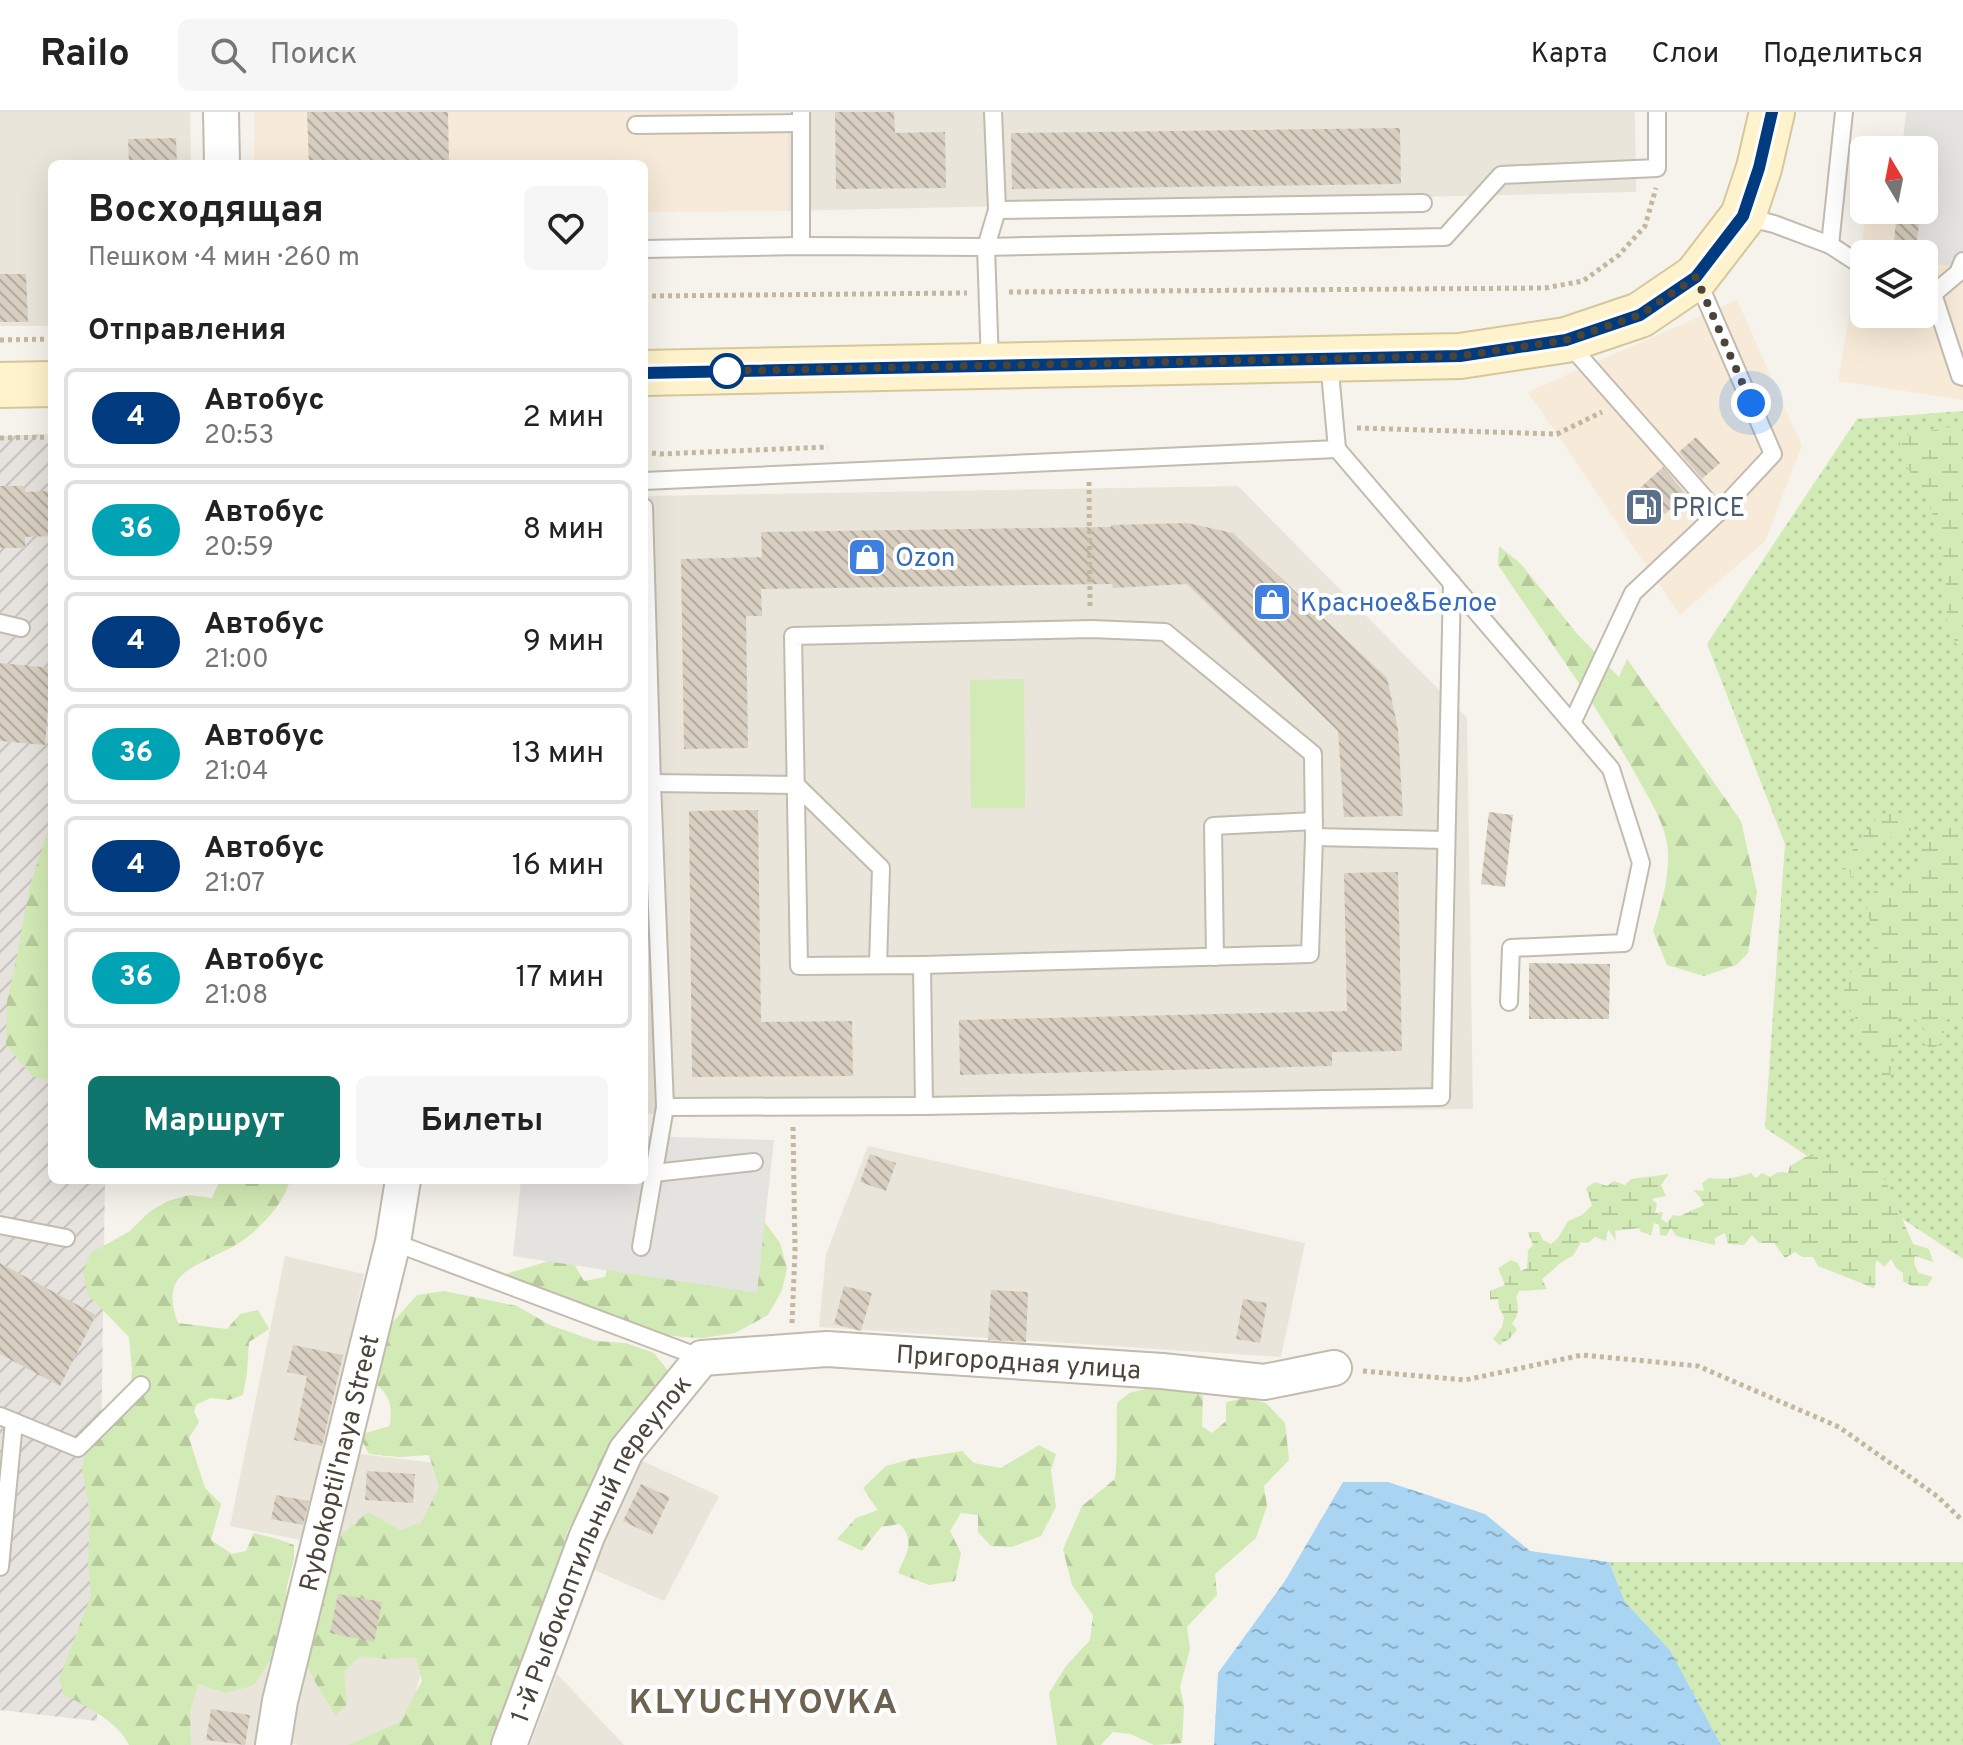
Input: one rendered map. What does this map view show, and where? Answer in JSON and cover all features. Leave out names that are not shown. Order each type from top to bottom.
[{"type":"main road","points":[[648,373],[1460,356],[1566,340],[1640,315],[1696,277],[1743,216],[1759,168],[1772,112]]},
{"type":"main road","points":[[0,385],[48,384]]},
{"type":"street","points":[[221,112],[222,160]]},
{"type":"street","name":"Rybokoptil'naya Street","points":[[273,1745],[280,1701],[393,1242],[402,1184]]},
{"type":"street","name":"Пригородная улица","points":[[702,1358],[827,1349],[1162,1371],[1264,1382],[1334,1368]]},
{"type":"street","name":"1-й Рыбокоптильный переулок","points":[[509,1745],[587,1536],[626,1451],[702,1358]]},
{"type":"lane","points":[[990,366],[986,247],[997,210],[993,112]]},
{"type":"lane","points":[[648,249],[986,247],[1445,237],[1501,175],[1657,168],[1657,112]]},
{"type":"lane","points":[[1830,245],[1844,112]]},
{"type":"lane","points":[[636,125],[801,118],[801,246]]},
{"type":"lane","points":[[997,210],[1423,203]]},
{"type":"lane","points":[[1743,216],[1830,245],[1850,258]]},
{"type":"lane","points":[[1938,287],[1958,273],[1963,261]]},
{"type":"lane","points":[[1572,723],[1633,593],[1718,513],[1773,454],[1696,277]]},
{"type":"lane","points":[[1938,317],[1963,377]]},
{"type":"lane","points":[[1566,340],[1718,513]]},
{"type":"lane","points":[[1329,360],[1337,449],[1611,769],[1641,863],[1624,943],[1511,948],[1509,1002]]},
{"type":"lane","points":[[648,481],[1337,449]]},
{"type":"lane","points":[[665,1107],[1441,1097],[1452,583]]},
{"type":"lane","points":[[0,623],[21,628]]},
{"type":"lane","points":[[1091,629],[1165,632],[1313,754],[1310,954],[799,966],[796,785],[793,636],[1091,629]]},
{"type":"lane","points":[[648,645],[665,1107],[649,1173],[754,1162]]},
{"type":"lane","points":[[652,783],[796,785],[881,868],[878,965]]},
{"type":"lane","points":[[1215,957],[1213,826],[1314,829],[1446,840]]},
{"type":"lane","points":[[922,965],[924,1106]]},
{"type":"lane","points":[[641,1247],[648,1184]]},
{"type":"lane","points":[[0,1225],[66,1238]]},
{"type":"lane","points":[[393,1242],[702,1358]]},
{"type":"lane","points":[[0,1567],[7,1419],[78,1448],[141,1385]]},
{"type":"path","points":[[648,296],[1545,288],[1583,281],[1619,255],[1645,226],[1656,192],[1657,168]]},
{"type":"path","points":[[0,340],[48,339]]},
{"type":"path","points":[[0,438],[48,437]]},
{"type":"path","points":[[1089,460],[1091,629]]},
{"type":"path","points":[[791,1352],[795,1251],[793,1107]]},
{"type":"path","points":[[1334,1368],[1465,1380],[1582,1355],[1698,1366],[1839,1427],[1937,1496],[1963,1521]]},
{"type":"shaded area","points":[[0,112],[190,112],[191,160],[48,160],[48,326],[0,326]]},
{"type":"shaded area","points":[[254,112],[787,112],[788,211],[648,212],[648,160],[254,160]]},
{"type":"shaded area","points":[[787,112],[1635,112],[1636,192],[788,211]]},
{"type":"shaded area","points":[[1906,112],[1963,112],[1963,267],[1938,264],[1938,240],[1917,240],[1919,224],[1938,224],[1938,136],[1903,136]]},
{"type":"shaded area","points":[[1963,169],[1963,400],[1838,381],[1850,310],[1850,328],[1938,328],[1938,240],[1862,240],[1865,224],[1938,224],[1938,195]]},
{"type":"shaded area","points":[[1737,300],[1802,446],[1765,541],[1680,615],[1528,392]]},
{"type":"shaded area","points":[[48,434],[48,1184],[105,1184],[97,1721],[0,1710],[0,436]]},
{"type":"shaded area","points":[[1238,486],[1467,718],[1473,1109],[648,1114],[648,496]]},
{"type":"shaded area","points":[[648,1136],[774,1140],[757,1293],[513,1256],[521,1184],[648,1184]]},
{"type":"shaded area","points":[[868,1146],[1305,1243],[1281,1357],[819,1327],[826,1254]]},
{"type":"shaded area","points":[[285,1256],[364,1274],[306,1541],[230,1526]]},
{"type":"shaded area","points":[[351,1453],[471,1467],[403,1745],[288,1743]]},
{"type":"shaded area","points":[[636,1458],[719,1496],[664,1601],[588,1567]]},
{"type":"shaded area","points":[[163,1597],[276,1610],[257,1745],[147,1745]]},
{"type":"shaded area","points":[[557,1674],[624,1745],[530,1745]]},
{"type":"green space","points":[[1963,411],[1963,1259],[1765,1128],[1785,844],[1707,644],[1857,419]]},
{"type":"green space","points":[[1963,425],[1963,660],[1947,621],[1945,562],[1929,501],[1898,453],[1902,436]]},
{"type":"green space","points":[[1499,546],[1521,564],[1578,635],[1619,677],[1627,659],[1741,821],[1757,892],[1748,953],[1736,965],[1704,976],[1667,965],[1653,931],[1664,893],[1668,863],[1661,822],[1604,721],[1498,565]]},
{"type":"green space","points":[[1024,679],[1025,808],[971,808],[970,680]]},
{"type":"green space","points":[[1912,813],[1917,819],[1913,831],[1903,830],[1895,840],[1889,835],[1880,847],[1862,858],[1857,875],[1851,877],[1849,868],[1840,868],[1878,814]]},
{"type":"green space","points":[[1952,825],[1956,835],[1963,840],[1963,1024],[1961,1026],[1949,1019],[1944,1021],[1944,1041],[1932,1049],[1920,1041],[1926,1031],[1915,1019],[1901,1017],[1892,1021],[1901,1043],[1892,1051],[1890,1078],[1881,1079],[1876,1050],[1863,1043],[1855,1017],[1840,1000],[1853,968],[1868,966],[1877,955],[1867,907],[1875,889],[1906,884],[1918,866],[1919,847],[1939,826]]},
{"type":"green space","points":[[48,831],[48,1080],[33,1077],[6,1045],[7,1001],[30,885]]},
{"type":"green space","points":[[1807,1156],[1822,1156],[1833,1161],[1840,1159],[1852,1168],[1862,1166],[1869,1171],[1874,1171],[1879,1163],[1881,1178],[1885,1179],[1913,1244],[1929,1249],[1933,1262],[1915,1256],[1914,1264],[1919,1273],[1933,1277],[1927,1286],[1912,1286],[1903,1281],[1903,1273],[1891,1259],[1884,1267],[1877,1260],[1874,1288],[1818,1266],[1813,1257],[1802,1257],[1795,1252],[1785,1258],[1774,1243],[1759,1243],[1752,1235],[1744,1245],[1728,1244],[1725,1233],[1715,1238],[1715,1245],[1676,1236],[1671,1228],[1666,1236],[1660,1235],[1659,1225],[1654,1223],[1651,1235],[1641,1232],[1639,1228],[1615,1231],[1616,1241],[1608,1229],[1606,1241],[1595,1237],[1588,1243],[1581,1242],[1573,1256],[1542,1279],[1547,1289],[1519,1291],[1516,1298],[1517,1315],[1512,1323],[1517,1330],[1499,1345],[1493,1339],[1502,1327],[1504,1317],[1498,1299],[1490,1300],[1490,1291],[1505,1285],[1498,1268],[1511,1260],[1518,1263],[1521,1271],[1527,1268],[1528,1250],[1533,1245],[1528,1232],[1539,1232],[1543,1240],[1551,1244],[1568,1221],[1582,1215],[1592,1205],[1586,1188],[1595,1182],[1607,1186],[1614,1181],[1625,1185],[1631,1179],[1669,1174],[1661,1185],[1666,1196],[1652,1199],[1657,1204],[1655,1213],[1663,1212],[1661,1219],[1667,1223],[1673,1215],[1680,1216],[1704,1205],[1693,1190],[1704,1191],[1702,1183],[1709,1178],[1730,1178],[1751,1173],[1756,1178],[1762,1173],[1770,1177],[1778,1172],[1788,1173],[1790,1166]]},
{"type":"green space","points":[[218,1184],[289,1184],[264,1222],[234,1246],[186,1272],[177,1281],[172,1297],[178,1323],[227,1329],[240,1314],[258,1310],[269,1329],[249,1342],[243,1395],[229,1400],[211,1398],[197,1404],[194,1411],[199,1422],[189,1438],[205,1488],[221,1504],[211,1540],[232,1554],[246,1551],[254,1533],[294,1545],[294,1559],[287,1586],[284,1622],[273,1656],[254,1685],[226,1693],[198,1684],[190,1711],[191,1745],[129,1745],[110,1722],[64,1695],[59,1679],[91,1595],[88,1561],[90,1513],[82,1468],[92,1430],[129,1406],[132,1369],[129,1337],[88,1295],[83,1272],[91,1253],[130,1231],[149,1212],[168,1201],[189,1195],[212,1198]]},
{"type":"green space","points":[[764,1221],[780,1243],[787,1268],[782,1290],[768,1315],[735,1333],[703,1338],[682,1337],[646,1332],[616,1323],[576,1321],[499,1276],[569,1255],[584,1281],[605,1277],[609,1262]]},
{"type":"green space","points":[[444,1291],[517,1306],[550,1325],[595,1341],[626,1343],[654,1353],[672,1376],[568,1530],[531,1653],[490,1745],[348,1745],[400,1722],[422,1681],[416,1657],[386,1659],[360,1656],[344,1671],[347,1704],[336,1716],[306,1664],[316,1596],[334,1561],[341,1535],[368,1512],[400,1530],[421,1523],[439,1487],[429,1455],[399,1457],[369,1454],[359,1435],[390,1426],[389,1402],[375,1383],[379,1347],[392,1323],[417,1295]]},
{"type":"green space","points":[[1162,1385],[1189,1387],[1203,1396],[1202,1426],[1212,1433],[1226,1421],[1226,1402],[1246,1398],[1266,1403],[1285,1423],[1289,1460],[1264,1486],[1267,1506],[1256,1538],[1215,1574],[1217,1595],[1187,1627],[1190,1649],[1180,1687],[1184,1706],[1182,1743],[1154,1745],[1131,1734],[1113,1732],[1101,1745],[1057,1745],[1049,1693],[1066,1666],[1090,1640],[1093,1615],[1072,1585],[1063,1549],[1082,1506],[1115,1479],[1117,1403],[1129,1393]]},
{"type":"green space","points":[[1039,1445],[1056,1454],[1051,1470],[1056,1507],[1041,1536],[1012,1547],[991,1546],[978,1532],[978,1515],[961,1513],[950,1531],[961,1553],[955,1581],[929,1585],[898,1573],[909,1543],[900,1524],[881,1527],[862,1551],[837,1539],[856,1518],[878,1510],[863,1488],[886,1466],[962,1451],[974,1463],[1001,1468]]},
{"type":"green space","points":[[1609,1562],[1963,1562],[1963,1745],[1721,1745],[1670,1650],[1625,1602]]},
{"type":"water","points":[[1343,1482],[1388,1482],[1485,1514],[1530,1551],[1609,1562],[1625,1602],[1670,1650],[1721,1745],[1214,1745],[1218,1673],[1285,1581]]},
{"type":"building","points":[[307,112],[448,112],[449,160],[309,160]]},
{"type":"building","points":[[835,112],[894,112],[895,133],[945,132],[946,188],[836,189]]},
{"type":"building","points":[[1400,128],[1401,184],[1012,189],[1011,133]]},
{"type":"building","points":[[176,138],[177,160],[129,160],[128,139]]},
{"type":"building","points":[[1896,224],[1919,224],[1917,240],[1894,240]]},
{"type":"building","points":[[0,274],[26,274],[28,322],[0,322]]},
{"type":"building","points":[[1696,437],[1720,463],[1702,479],[1679,452]]},
{"type":"building","points":[[1663,467],[1686,494],[1665,514],[1662,511],[1648,524],[1629,504],[1643,491],[1640,488]]},
{"type":"building","points":[[0,486],[25,486],[25,492],[48,491],[48,536],[25,537],[25,548],[0,548]]},
{"type":"building","points":[[1187,523],[1233,533],[1387,678],[1398,729],[1403,816],[1344,817],[1338,731],[1187,584],[1113,588],[1112,584],[761,589],[762,616],[746,616],[748,748],[684,749],[681,559],[762,557],[761,532]]},
{"type":"building","points":[[0,663],[48,668],[45,745],[0,741]]},
{"type":"building","points":[[758,810],[761,1022],[852,1021],[853,1076],[692,1077],[689,811]]},
{"type":"building","points":[[1489,812],[1513,815],[1505,887],[1481,884]]},
{"type":"building","points":[[1398,872],[1402,1051],[1332,1052],[1332,1066],[960,1075],[959,1020],[1347,1011],[1344,873]]},
{"type":"building","points":[[1529,963],[1610,964],[1609,1019],[1529,1019]]},
{"type":"building","points":[[870,1154],[896,1163],[886,1191],[860,1182]]},
{"type":"building","points":[[0,1263],[96,1315],[60,1386],[0,1354]]},
{"type":"building","points":[[844,1286],[872,1293],[861,1331],[834,1324]]},
{"type":"building","points":[[991,1290],[1028,1292],[1026,1342],[988,1340]]},
{"type":"building","points":[[1243,1299],[1267,1303],[1260,1343],[1236,1339]]},
{"type":"building","points":[[293,1345],[343,1355],[322,1446],[294,1440],[307,1376],[287,1372]]},
{"type":"building","points":[[367,1471],[415,1474],[413,1503],[365,1500]]},
{"type":"building","points":[[641,1484],[670,1497],[652,1535],[623,1521]]},
{"type":"building","points":[[276,1495],[309,1501],[303,1525],[271,1519]]},
{"type":"building","points":[[338,1594],[382,1602],[374,1642],[330,1633]]},
{"type":"building","points":[[211,1709],[250,1715],[245,1745],[206,1740]]},
{"type":"bus line","name":"4","points":[[648,373],[1460,356],[1566,340],[1640,315],[1696,277],[1743,216],[1759,168],[1772,112]]},
{"type":"place","name":"PRICE","points":[[1644,507]]},
{"type":"place","name":"Ozon","points":[[867,557]]},
{"type":"place","name":"Красное&Белое","points":[[1272,602]]},
{"type":"district","name":"KLYUCHYOVKA","points":[[764,1701]]},
{"type":"route","points":[[727,371],[723,371],[1460,356],[1566,340],[1640,315],[1696,277],[1751,403]]}]
